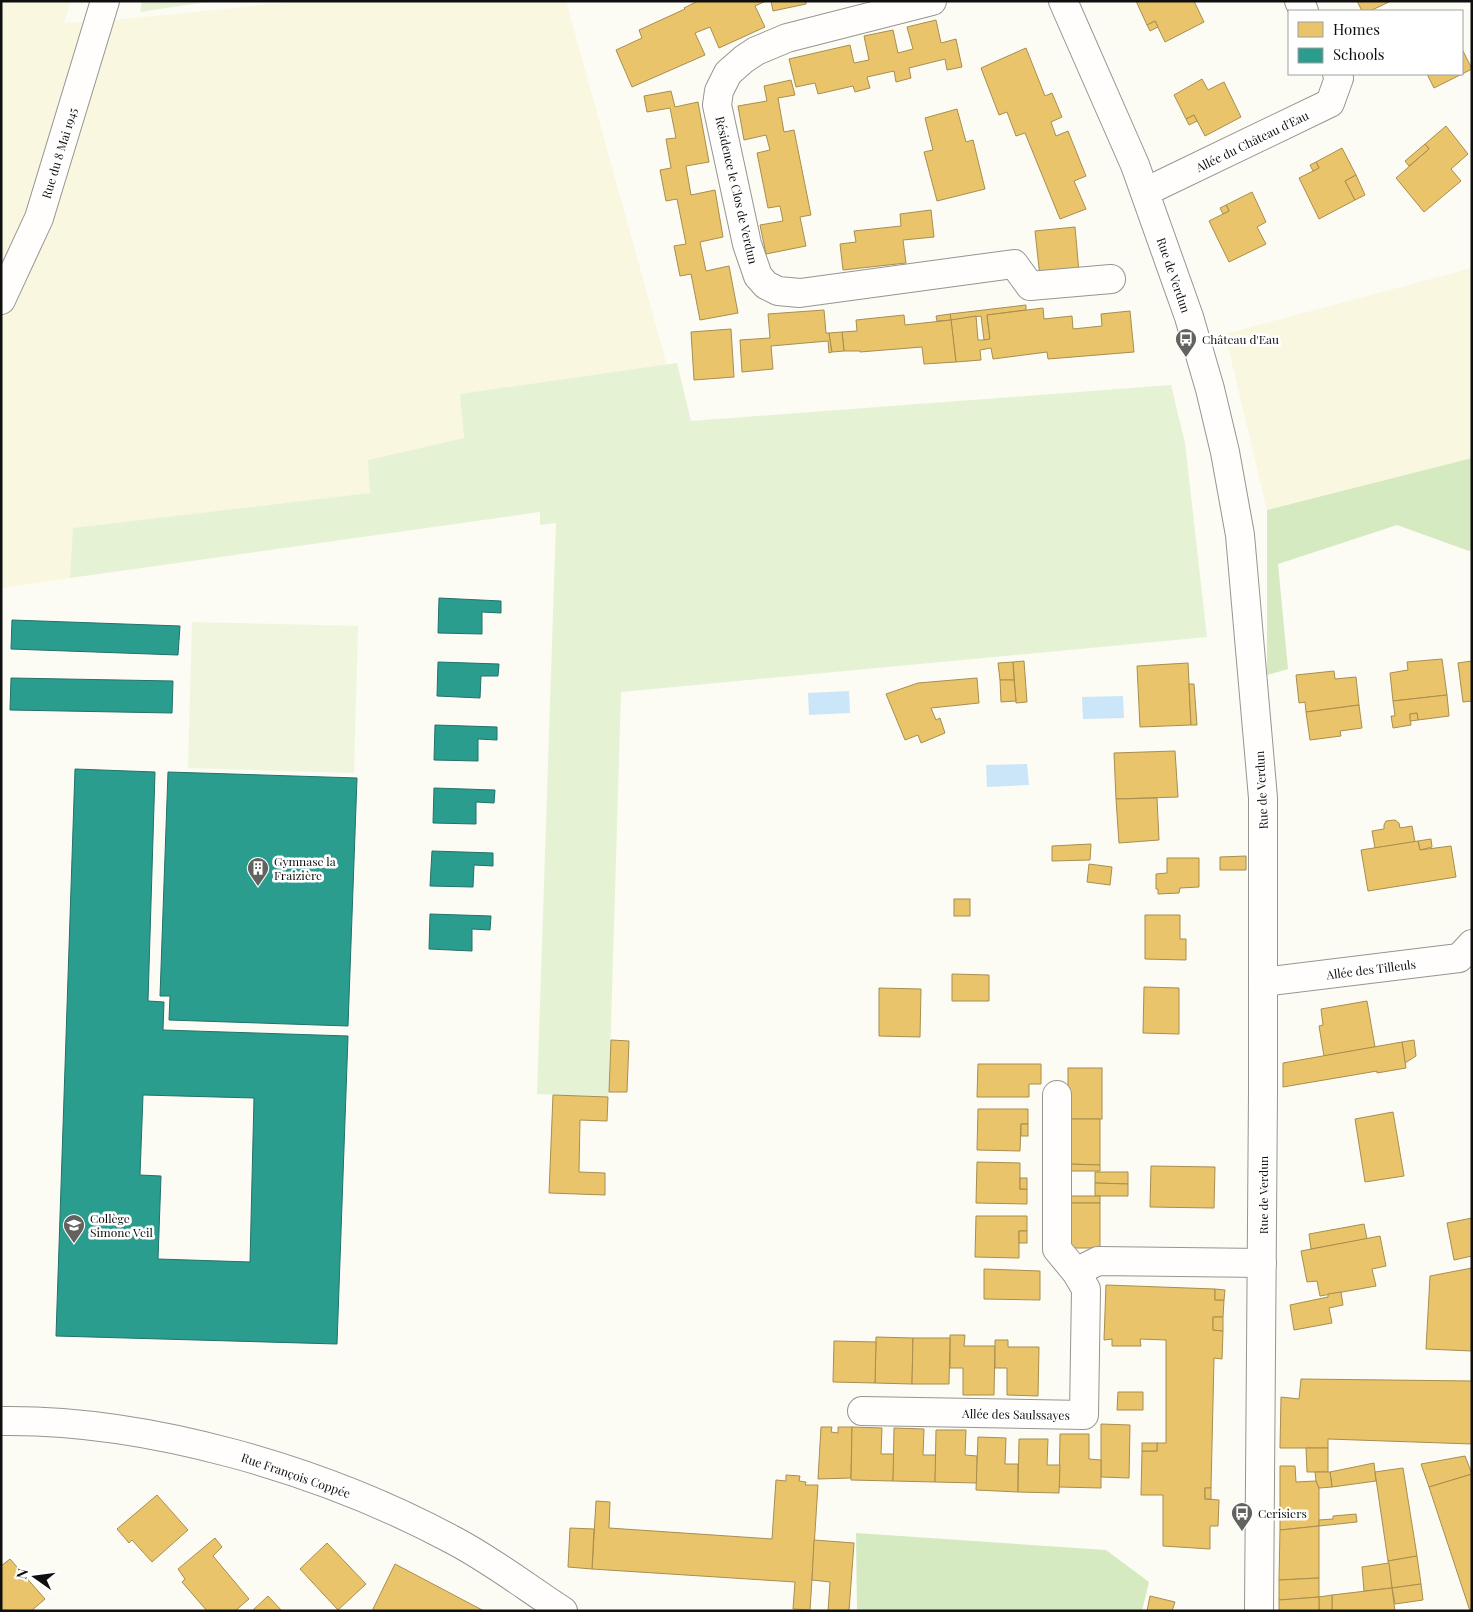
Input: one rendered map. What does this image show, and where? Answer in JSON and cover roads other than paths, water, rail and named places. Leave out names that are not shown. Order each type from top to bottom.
[{"type":"street","name":"Rue du 8 Mai 1945","points":[[1,300],[39,218],[105,1]]},
{"type":"street","name":"Résidence le Clos de Verdun","points":[[932,1],[787,38],[744,58],[728,73],[719,91],[717,105],[747,244],[758,276],[766,285],[778,291],[790,293],[832,290],[1014,264],[1030,286],[1111,279]]},
{"type":"street","name":"Rue de Verdun","points":[[1063,1],[1135,165],[1189,316],[1210,389],[1225,452],[1240,535],[1263,798],[1259,1611]]},
{"type":"street","name":"Allée du Château d'Eau","points":[[1145,192],[1330,104],[1339,78],[1338,75]]},
{"type":"street","name":"Allée des Tilleuls","points":[[1263,982],[1459,958],[1472,944]]},
{"type":"street","name":"Allée des Saulssayes","points":[[862,1410],[1084,1415],[1086,1288],[1076,1272],[1057,1249],[1057,1095]]},
{"type":"street","points":[[1076,1272],[1098,1261],[1262,1263]]},
{"type":"street","name":"Rue François Coppée","points":[[1,1421],[25,1420],[104,1427],[172,1439],[252,1459],[310,1477],[403,1515],[453,1540],[563,1611]]},
{"type":"water","points":[[849,691],[850,713],[809,715],[808,693]]},
{"type":"water","points":[[1123,696],[1124,718],[1083,719],[1082,697]]},
{"type":"water","points":[[1027,764],[1029,785],[987,787],[986,765]]},
{"type":"place","name":"Château d'Eau","points":[[1186,358]]},
{"type":"place","name":"Gymnase la Fraizière","points":[[258,887]]},
{"type":"place","name":"Collège Simone Veil","points":[[74,1244]]},
{"type":"place","name":"Cerisiers","points":[[1242,1532]]}]
